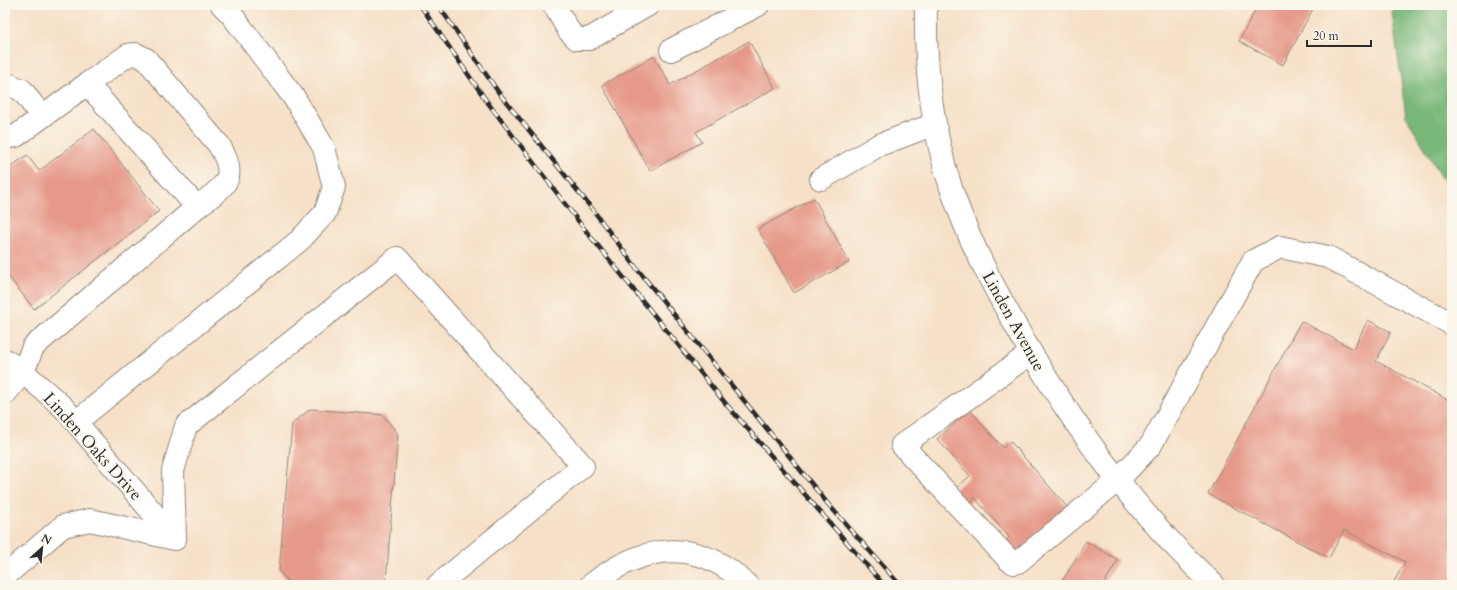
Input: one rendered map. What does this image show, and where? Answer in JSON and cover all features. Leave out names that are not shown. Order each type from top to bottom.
[{"type":"main road","points":[[76,422],[300,240],[326,213],[334,187],[324,148],[295,99],[231,14],[222,5]]},
{"type":"main road","points":[[554,5],[569,31],[577,39],[589,39],[648,5]]},
{"type":"main road","points":[[671,50],[758,5]]},
{"type":"main road","name":"Linden Avenue","points":[[926,5],[927,60],[935,124],[940,149],[950,184],[968,235],[991,282],[1031,353],[1072,418],[1118,480],[1169,540],[1214,585]]},
{"type":"main road","points":[[5,138],[16,136],[128,55],[136,54],[146,59],[219,145],[226,156],[230,169],[227,181],[221,189],[197,207],[33,347],[14,366],[5,394]]},
{"type":"main road","points":[[5,83],[22,90],[42,117]]},
{"type":"main road","points":[[87,84],[197,207]]},
{"type":"main road","points":[[821,179],[879,145],[935,124]]},
{"type":"main road","points":[[1031,353],[902,445],[1009,560],[1014,563],[1018,562],[1118,480],[1151,444],[1253,261],[1280,247],[1328,257],[1452,324]]},
{"type":"main road","points":[[5,576],[63,526],[90,520],[175,539],[173,471],[186,426],[397,258],[583,466],[438,585]]},
{"type":"main road","name":"Linden Oaks Drive","points":[[14,366],[63,407],[175,539]]},
{"type":"main road","points":[[591,585],[620,565],[647,554],[673,551],[697,554],[721,563],[747,585]]},
{"type":"green space","points":[[1391,5],[1452,5],[1452,195],[1406,116]]},
{"type":"building","points":[[610,5],[622,5],[613,10]]},
{"type":"building","points":[[1258,5],[1315,5],[1283,65],[1239,41]]},
{"type":"building","points":[[749,41],[775,88],[696,132],[702,142],[650,171],[602,85],[654,56],[670,85]]},
{"type":"building","points":[[94,129],[159,211],[34,309],[5,272],[5,171],[27,155],[39,171]]},
{"type":"building","points":[[814,198],[849,262],[794,293],[758,229]]},
{"type":"building","points":[[1368,320],[1391,332],[1376,361],[1452,402],[1452,585],[1392,585],[1405,562],[1344,530],[1329,558],[1208,494],[1301,321],[1353,349]]},
{"type":"building","points":[[310,409],[383,415],[398,434],[386,582],[382,585],[291,585],[279,571],[292,424]]},
{"type":"building","points":[[970,410],[1003,448],[1010,441],[1068,508],[1016,554],[1005,542],[1009,537],[975,498],[967,505],[954,490],[970,476],[937,439]]},
{"type":"building","points":[[1086,541],[1118,560],[1103,585],[1060,585]]},
{"type":"railway","points":[[420,5],[488,103],[582,226],[726,404],[884,585]]},
{"type":"railway","points":[[438,5],[499,93],[593,210],[638,270],[828,504],[900,585]]}]
